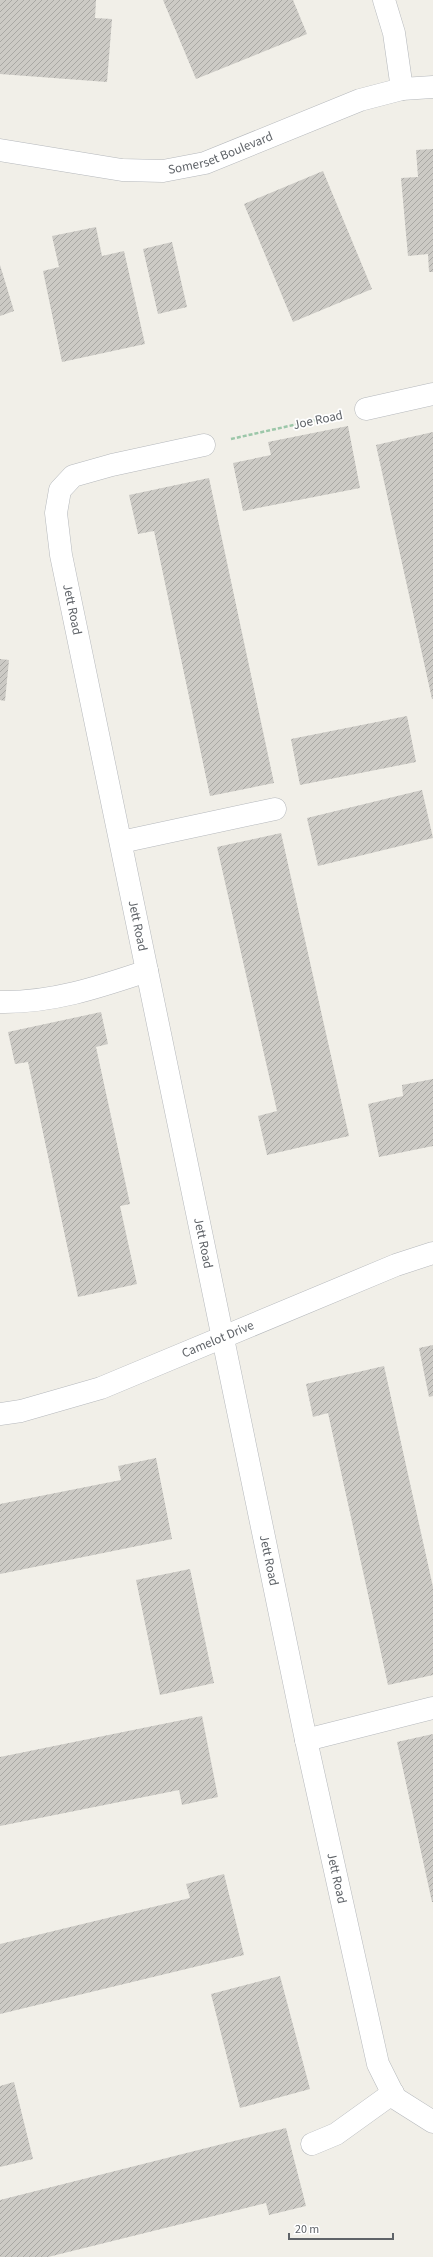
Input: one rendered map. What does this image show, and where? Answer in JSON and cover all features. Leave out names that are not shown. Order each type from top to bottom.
[{"type":"street","points":[[384,0],[394,33],[402,89]]},
{"type":"street","name":"Somerset Boulevard","points":[[0,150],[122,170],[163,170],[205,163],[360,100],[402,89],[433,87]]},
{"type":"street","points":[[366,409],[433,394]]},
{"type":"street","name":"Jett Road","points":[[204,445],[112,465],[73,476],[60,490],[56,513],[61,555],[306,1740],[378,2064],[395,2098],[433,2122]]},
{"type":"street","points":[[121,842],[275,810]]},
{"type":"street","points":[[0,1002],[31,1002],[63,996],[89,990],[147,971]]},
{"type":"street","name":"Camelot Drive","points":[[0,1414],[21,1411],[101,1388],[396,1265],[433,1254]]},
{"type":"street","points":[[306,1740],[433,1708]]},
{"type":"street","points":[[312,2144],[336,2134],[393,2093]]},
{"type":"path","name":"Joe Road","points":[[204,445],[366,409]]},
{"type":"building","points":[[0,0],[96,0],[95,18],[112,19],[107,82],[0,74]]},
{"type":"building","points":[[163,0],[293,0],[307,34],[196,79]]},
{"type":"building","points":[[433,149],[433,272],[429,272],[428,254],[408,256],[401,178],[418,177],[416,150]]},
{"type":"building","points":[[323,171],[372,289],[293,322],[244,204]]},
{"type":"building","points":[[96,227],[102,256],[124,251],[145,344],[62,362],[43,271],[59,267],[52,236]]},
{"type":"building","points":[[172,242],[187,307],[158,314],[143,249]]},
{"type":"building","points":[[0,265],[14,311],[0,316]]},
{"type":"building","points":[[348,426],[360,488],[243,511],[233,463],[271,455],[268,442]]},
{"type":"building","points":[[433,432],[433,699],[432,699],[376,445]]},
{"type":"building","points":[[209,478],[274,783],[210,796],[154,531],[138,534],[129,495]]},
{"type":"building","points":[[0,659],[9,660],[5,701],[0,700]]},
{"type":"building","points":[[407,716],[416,762],[300,785],[291,739]]},
{"type":"building","points":[[422,790],[433,838],[318,866],[307,818]]},
{"type":"building","points":[[281,833],[349,1136],[267,1155],[258,1116],[277,1111],[217,847]]},
{"type":"building","points":[[101,1012],[108,1044],[96,1047],[130,1204],[120,1206],[137,1284],[78,1297],[28,1062],[15,1064],[8,1032]]},
{"type":"building","points":[[433,1079],[433,1146],[379,1157],[368,1104],[403,1096],[402,1085]]},
{"type":"building","points":[[433,1345],[433,1396],[429,1397],[419,1348]]},
{"type":"building","points":[[384,1366],[433,1587],[433,1675],[388,1685],[328,1413],[313,1417],[306,1384]]},
{"type":"building","points":[[156,1458],[172,1539],[0,1574],[0,1504],[121,1480],[118,1466]]},
{"type":"building","points":[[190,1569],[214,1683],[160,1695],[136,1580]]},
{"type":"building","points":[[202,1716],[218,1797],[182,1805],[179,1790],[0,1826],[0,1757]]},
{"type":"building","points":[[433,1734],[433,1902],[432,1902],[397,1742]]},
{"type":"building","points":[[224,1874],[244,1955],[0,2014],[0,1944],[190,1898],[186,1884]]},
{"type":"building","points":[[280,1976],[310,2089],[240,2108],[211,1994]]},
{"type":"building","points":[[14,2082],[33,2159],[0,2167],[0,2086]]},
{"type":"building","points":[[286,2128],[306,2206],[269,2215],[266,2203],[48,2257],[0,2257],[0,2200]]}]
